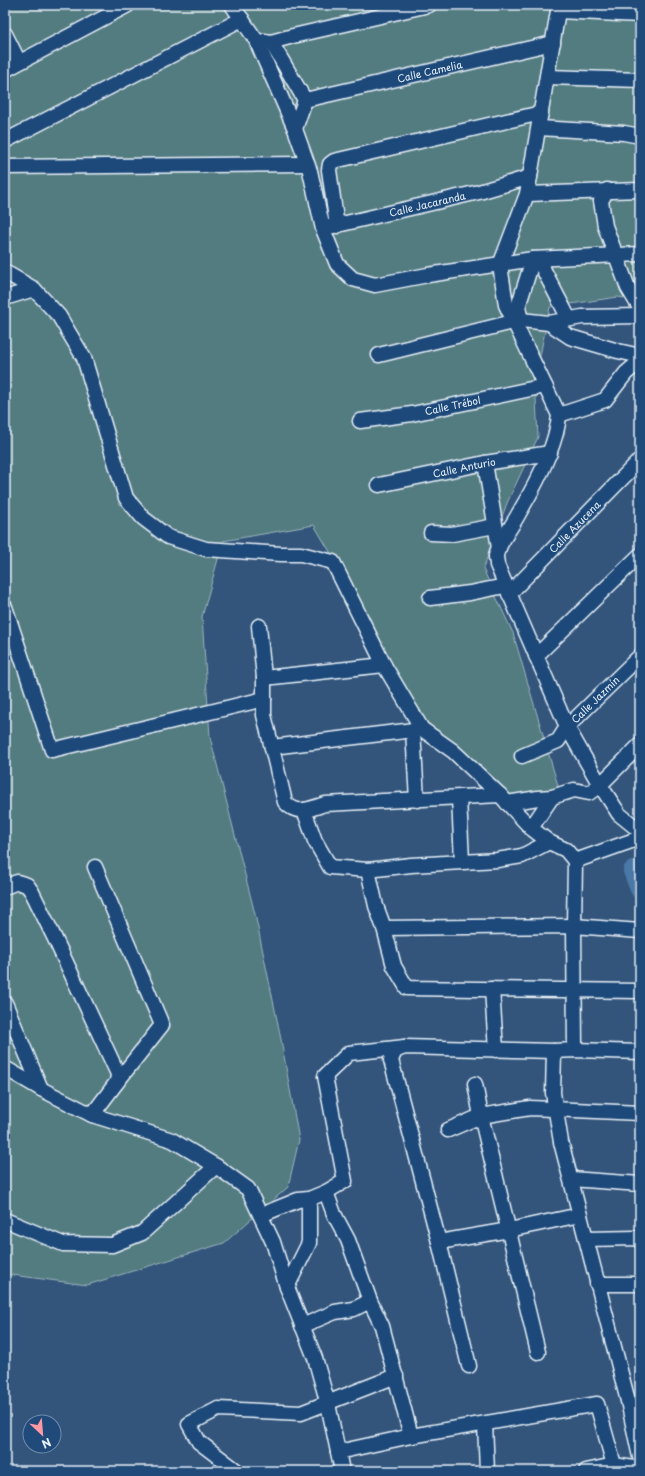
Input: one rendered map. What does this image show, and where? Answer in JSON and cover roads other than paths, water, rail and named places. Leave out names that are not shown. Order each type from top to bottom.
[{"type":"street","points":[[5,70],[128,5]]},
{"type":"street","points":[[232,5],[256,40],[295,129],[307,164],[323,229],[337,264],[353,280],[375,285],[428,275],[536,259],[640,254]]},
{"type":"street","points":[[256,40],[271,42],[429,5]]},
{"type":"street","points":[[640,15],[559,8],[528,194],[500,265],[506,305],[518,321],[545,386],[559,415],[558,426],[550,452],[496,556],[497,565],[507,590],[567,727],[600,785],[619,814],[640,831]]},
{"type":"street","points":[[5,141],[242,19]]},
{"type":"street","points":[[5,34],[19,62]]},
{"type":"street","points":[[271,42],[305,100],[295,129]]},
{"type":"street","name":"Calle Camelia","points":[[305,100],[553,43]]},
{"type":"street","points":[[547,77],[640,80]]},
{"type":"street","points":[[337,226],[329,170],[330,164],[334,161],[541,113]]},
{"type":"street","points":[[539,128],[618,133],[640,136]]},
{"type":"street","points":[[5,167],[307,164]]},
{"type":"street","name":"Calle Jacaranda","points":[[323,229],[479,192],[530,177]]},
{"type":"street","points":[[528,194],[606,190],[640,190]]},
{"type":"street","points":[[606,190],[601,201],[605,226],[628,288],[640,308]]},
{"type":"street","points":[[536,259],[569,319]]},
{"type":"street","points":[[518,321],[518,307],[536,259]]},
{"type":"street","points":[[5,272],[34,289],[59,316],[84,358],[126,498],[143,518],[168,537],[206,549],[301,554],[333,562],[384,665],[418,729],[417,800]]},
{"type":"street","points":[[5,298],[34,289]]},
{"type":"street","points":[[380,355],[518,321],[549,323],[582,317],[640,316]]},
{"type":"street","points":[[549,323],[570,337],[640,356]]},
{"type":"street","points":[[559,415],[606,400],[626,373],[640,361]]},
{"type":"street","name":"Calle Trébol","points":[[360,421],[412,414],[545,386]]},
{"type":"street","name":"Calle Anturio","points":[[379,485],[485,463],[550,452]]},
{"type":"street","name":"Calle Azucena","points":[[507,590],[640,460]]},
{"type":"street","points":[[485,463],[499,548]]},
{"type":"street","points":[[431,533],[452,534],[495,526]]},
{"type":"street","points":[[536,656],[640,555]]},
{"type":"street","points":[[430,598],[507,590]]},
{"type":"street","points":[[5,607],[52,750],[264,699]]},
{"type":"street","points":[[259,626],[264,678],[264,715],[285,802],[291,809],[304,810],[325,804],[459,798],[538,798],[552,797],[574,790],[590,793],[640,745]]},
{"type":"street","name":"Calle Jazmín","points":[[522,756],[558,741],[567,727],[640,656]]},
{"type":"street","points":[[264,678],[384,665]]},
{"type":"street","points":[[272,747],[418,729],[453,751],[504,799],[531,828],[548,842],[566,850],[575,861],[574,1050]]},
{"type":"street","points":[[531,828],[552,797]]},
{"type":"street","points":[[459,798],[462,862]]},
{"type":"street","points":[[304,810],[315,841],[330,867],[368,870],[497,860],[522,856],[548,842]]},
{"type":"street","points":[[575,861],[640,838]]},
{"type":"street","points":[[92,1114],[162,1025],[94,867]]},
{"type":"street","points":[[368,870],[376,906],[384,928],[394,966],[407,988],[640,990]]},
{"type":"street","points":[[5,887],[17,882],[27,885],[32,892],[58,943],[118,1074],[117,1082]]},
{"type":"street","points":[[384,928],[574,926],[640,931]]},
{"type":"street","points":[[492,989],[496,1050]]},
{"type":"street","points":[[5,1004],[41,1089]]},
{"type":"street","points":[[405,1047],[395,1051],[391,1060],[439,1242],[469,1366]]},
{"type":"street","points":[[261,1215],[298,1200],[309,1199],[326,1192],[345,1180],[325,1076],[349,1053],[405,1047],[640,1052]]},
{"type":"street","points":[[554,1051],[553,1093],[562,1142],[597,1284],[634,1401],[640,1457]]},
{"type":"street","points":[[5,1068],[41,1089],[92,1114],[172,1140],[216,1166],[248,1189],[273,1242],[287,1287],[315,1358],[328,1404],[342,1471]]},
{"type":"street","points":[[475,1084],[481,1116],[538,1352]]},
{"type":"street","points":[[448,1130],[481,1116],[530,1108],[640,1113]]},
{"type":"street","points":[[5,1220],[63,1244],[112,1245],[142,1233],[216,1166]]},
{"type":"street","points":[[571,1179],[640,1184]]},
{"type":"street","points":[[326,1192],[334,1214],[348,1240],[370,1301],[382,1326],[411,1436]]},
{"type":"street","points":[[287,1287],[309,1243],[309,1199]]},
{"type":"street","points":[[439,1242],[509,1230],[580,1215]]},
{"type":"street","points":[[586,1239],[638,1238],[640,1241]]},
{"type":"street","points":[[597,1284],[640,1284]]},
{"type":"street","points":[[302,1326],[335,1312],[354,1309],[370,1301]]},
{"type":"street","points":[[237,1471],[199,1442],[189,1424],[218,1409],[301,1413],[328,1404],[396,1376]]},
{"type":"street","points":[[338,1452],[411,1436],[597,1404],[615,1468]]},
{"type":"street","points":[[485,1424],[487,1471]]},
{"type":"street","points":[[586,1471],[615,1468],[640,1469]]},
{"type":"waterway","points":[[633,871],[640,889]]}]
